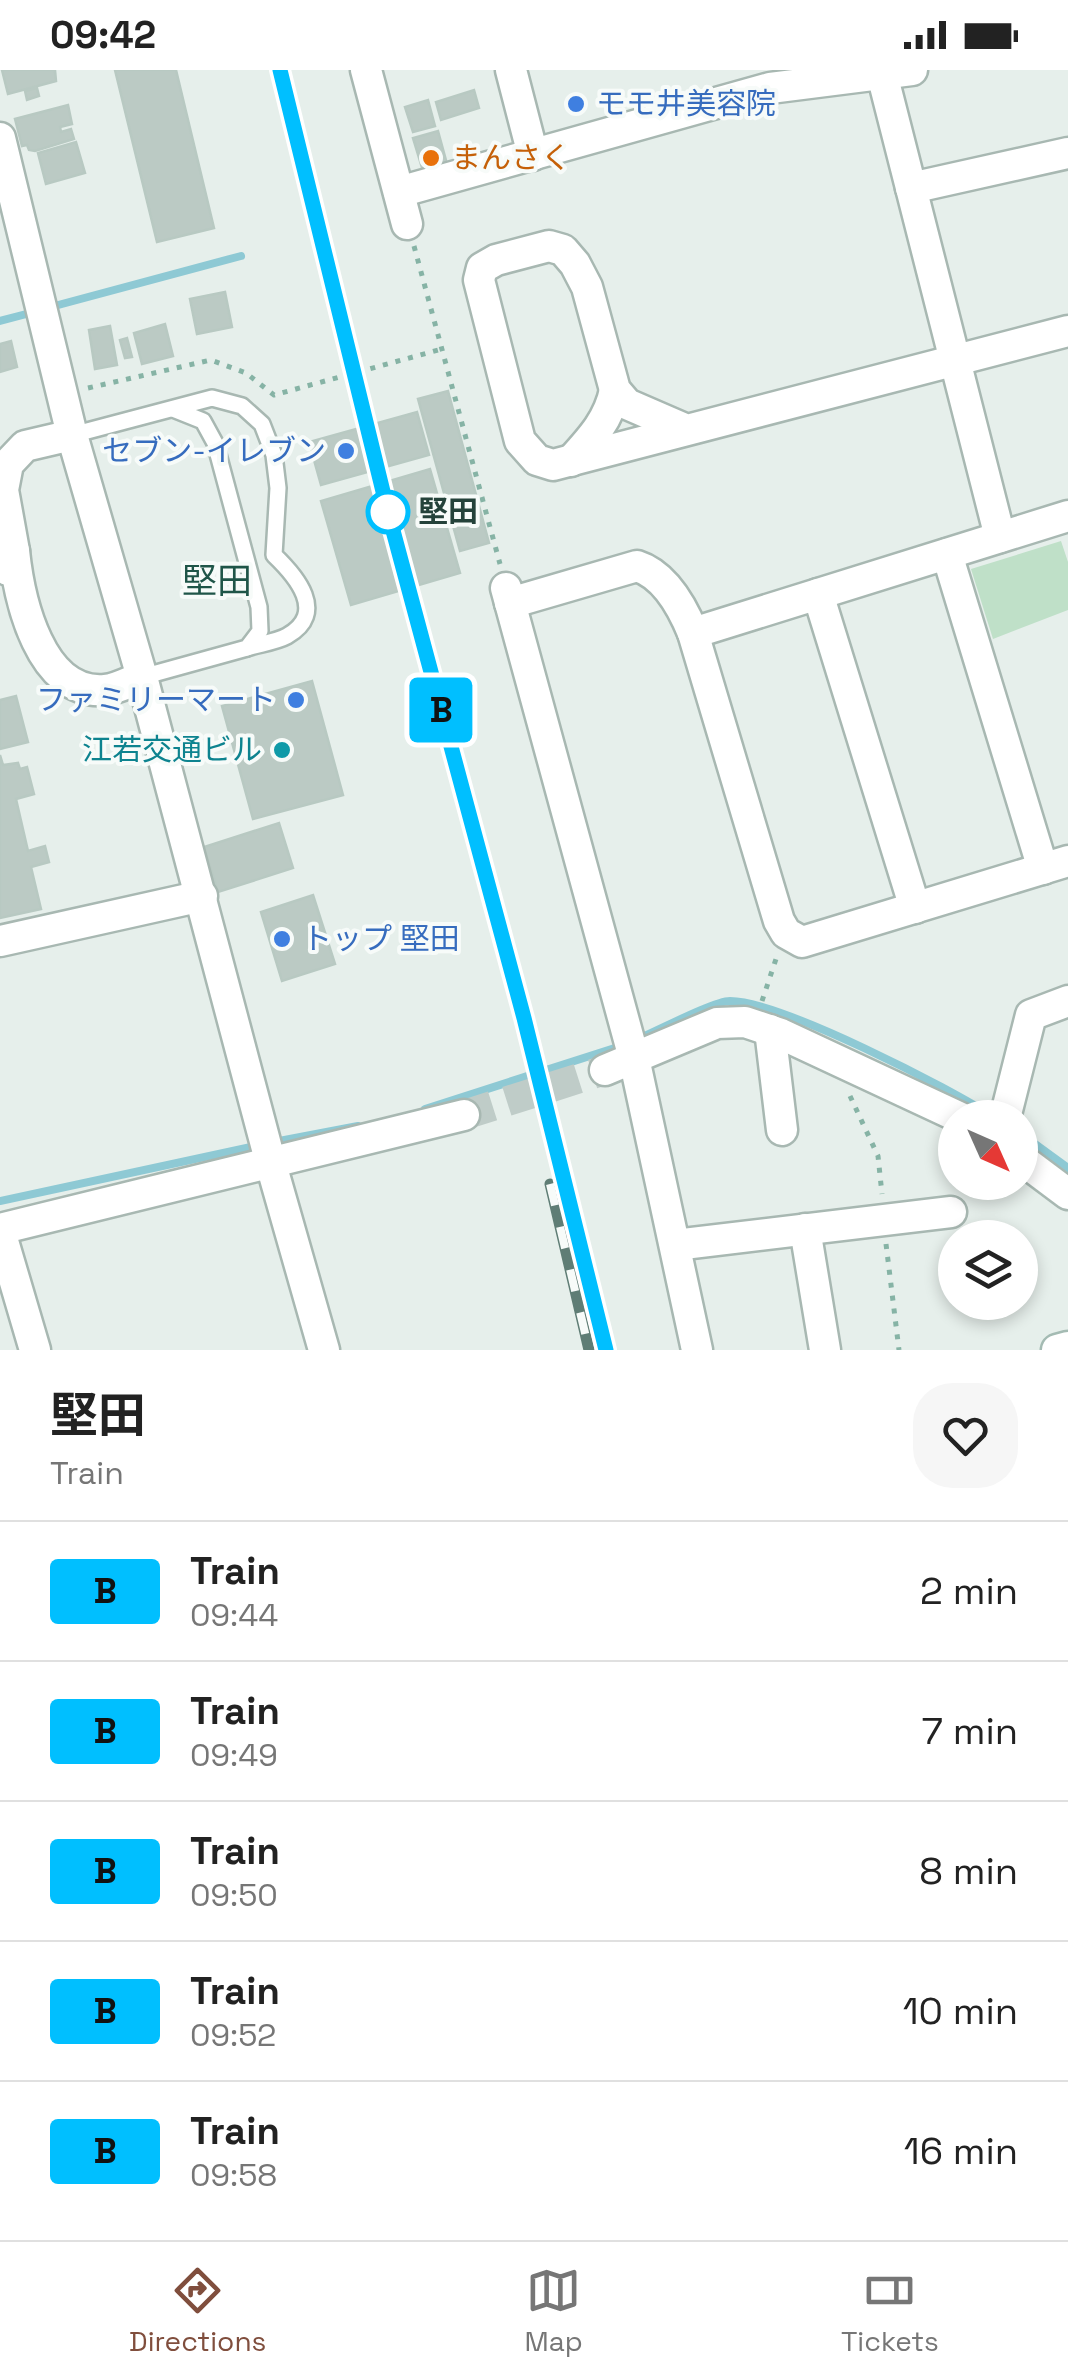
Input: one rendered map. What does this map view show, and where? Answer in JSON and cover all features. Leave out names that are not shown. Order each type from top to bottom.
[{"type":"street","points":[[366,70],[408,224]]},
{"type":"street","points":[[510,70],[533,155]]},
{"type":"street","points":[[399,192],[770,88],[892,72],[911,188],[1000,537]]},
{"type":"street","points":[[0,138],[72,435],[142,677],[324,1350]]},
{"type":"street","points":[[911,188],[1068,153]]},
{"type":"street","points":[[572,461],[597,433],[611,406],[614,390],[586,287],[563,250],[549,246],[496,260],[482,268],[479,280],[520,441],[537,460],[553,465],[572,461],[1068,331]]},
{"type":"street","points":[[614,390],[628,404],[687,430]]},
{"type":"street","points":[[39,645],[18,594],[3,490],[8,464],[25,446],[72,435]]},
{"type":"street","points":[[693,633],[1068,516]]},
{"type":"street","points":[[0,582],[7,574],[14,551]]},
{"type":"street","points":[[698,1350],[630,1046],[508,594],[637,566],[655,572],[686,614],[693,633],[779,921],[786,933],[802,942],[1056,865],[947,554]]},
{"type":"street","points":[[818,594],[914,908]]},
{"type":"street","points":[[0,612],[22,626],[59,674],[76,688],[106,690],[142,677]]},
{"type":"street","points":[[0,941],[202,896]]},
{"type":"street","points":[[1010,1100],[1031,1014],[1068,1002]]},
{"type":"street","points":[[605,1070],[630,1046],[718,1023],[745,1022],[938,1107]]},
{"type":"street","points":[[770,1030],[782,1130]]},
{"type":"street","points":[[35,1350],[0,1230],[267,1150],[464,1115]]},
{"type":"street","points":[[1038,1172],[1068,1194]]},
{"type":"street","points":[[675,1245],[950,1212]]},
{"type":"street","points":[[805,1229],[826,1350]]},
{"type":"street","points":[[1057,1350],[1068,1347]]},
{"type":"lane","points":[[72,435],[212,398],[242,406],[262,424],[274,454],[278,488],[274,556]]},
{"type":"lane","points":[[173,409],[204,421],[215,443],[259,607],[260,631],[247,648]]},
{"type":"lane","points":[[248,564],[274,556]]},
{"type":"lane","points":[[142,677],[288,636],[302,622],[307,600],[298,578],[274,556]]},
{"type":"path","points":[[408,224],[508,594]]},
{"type":"path","points":[[63,393],[210,360],[246,373],[274,394],[442,349]]},
{"type":"path","points":[[762,999],[786,933]]},
{"type":"green space","points":[[1061,541],[1068,562],[1068,610],[993,639],[971,569]]},
{"type":"building","points":[[2,70],[55,70],[56,81],[8,94]]},
{"type":"building","points":[[115,70],[176,70],[214,228],[157,242]]},
{"type":"building","points":[[37,88],[39,96],[27,100],[25,91]]},
{"type":"building","points":[[474,90],[479,108],[441,120],[436,102]]},
{"type":"building","points":[[428,100],[435,126],[413,132],[405,107]]},
{"type":"building","points":[[68,105],[72,124],[60,127],[61,132],[71,129],[74,139],[35,151],[22,146],[15,119]]},
{"type":"building","points":[[438,131],[447,164],[423,171],[413,138]]},
{"type":"building","points":[[76,142],[85,173],[46,184],[38,153]]},
{"type":"building","points":[[225,292],[232,327],[197,334],[190,299]]},
{"type":"building","points":[[165,324],[173,356],[142,364],[134,333]]},
{"type":"building","points":[[110,326],[117,365],[95,369],[89,330]]},
{"type":"building","points":[[127,338],[132,357],[125,358],[120,340]]},
{"type":"building","points":[[11,341],[17,367],[0,372],[0,344]]},
{"type":"building","points":[[448,391],[489,543],[460,551],[418,399]]},
{"type":"building","points":[[417,412],[429,455],[321,485],[309,442]]},
{"type":"building","points":[[430,469],[460,573],[351,605],[321,501]]},
{"type":"building","name":"江若交通ビル","points":[[312,681],[343,795],[253,819],[222,706]]},
{"type":"building","points":[[16,696],[28,742],[0,749],[0,700]]},
{"type":"building","points":[[0,755],[3,765],[18,763],[20,769],[27,767],[34,794],[16,799],[28,851],[45,846],[49,862],[31,867],[41,909],[0,918]]},
{"type":"building","points":[[279,823],[293,868],[218,892],[204,847]]},
{"type":"building","points":[[313,895],[335,964],[282,981],[261,912]]},
{"type":"waterway","points":[[47,308],[241,256]]},
{"type":"waterway","points":[[0,321],[34,312]]},
{"type":"waterway","points":[[638,1039],[722,1002],[754,1005],[864,1048],[964,1100]]},
{"type":"waterway","points":[[425,1109],[621,1046]]},
{"type":"waterway","points":[[274,1142],[358,1126]]},
{"type":"waterway","points":[[0,1201],[260,1145]]},
{"type":"waterway","points":[[1038,1146],[1068,1168]]},
{"type":"tunnel","points":[[464,1115],[605,1070]]},
{"type":"railway","points":[[280,70],[387,512],[524,1018],[606,1350]]},
{"type":"railway","points":[[550,1184],[589,1350]]},
{"type":"train","name":"B","points":[[280,70],[388,512],[524,1018],[606,1350]]},
{"type":"place","name":"モモ井美容院","points":[[576,104]]},
{"type":"place","name":"まんさく","points":[[431,158]]},
{"type":"place","name":"セブン-イレブン","points":[[346,451]]},
{"type":"place","name":"堅田","points":[[388,512]]},
{"type":"place","name":"ファミリーマート","points":[[296,700]]},
{"type":"place","name":"江若交通ビル","points":[[282,750]]},
{"type":"place","name":"トップ 堅田","points":[[282,939]]},
{"type":"district","name":"堅田","points":[[217,581]]}]
